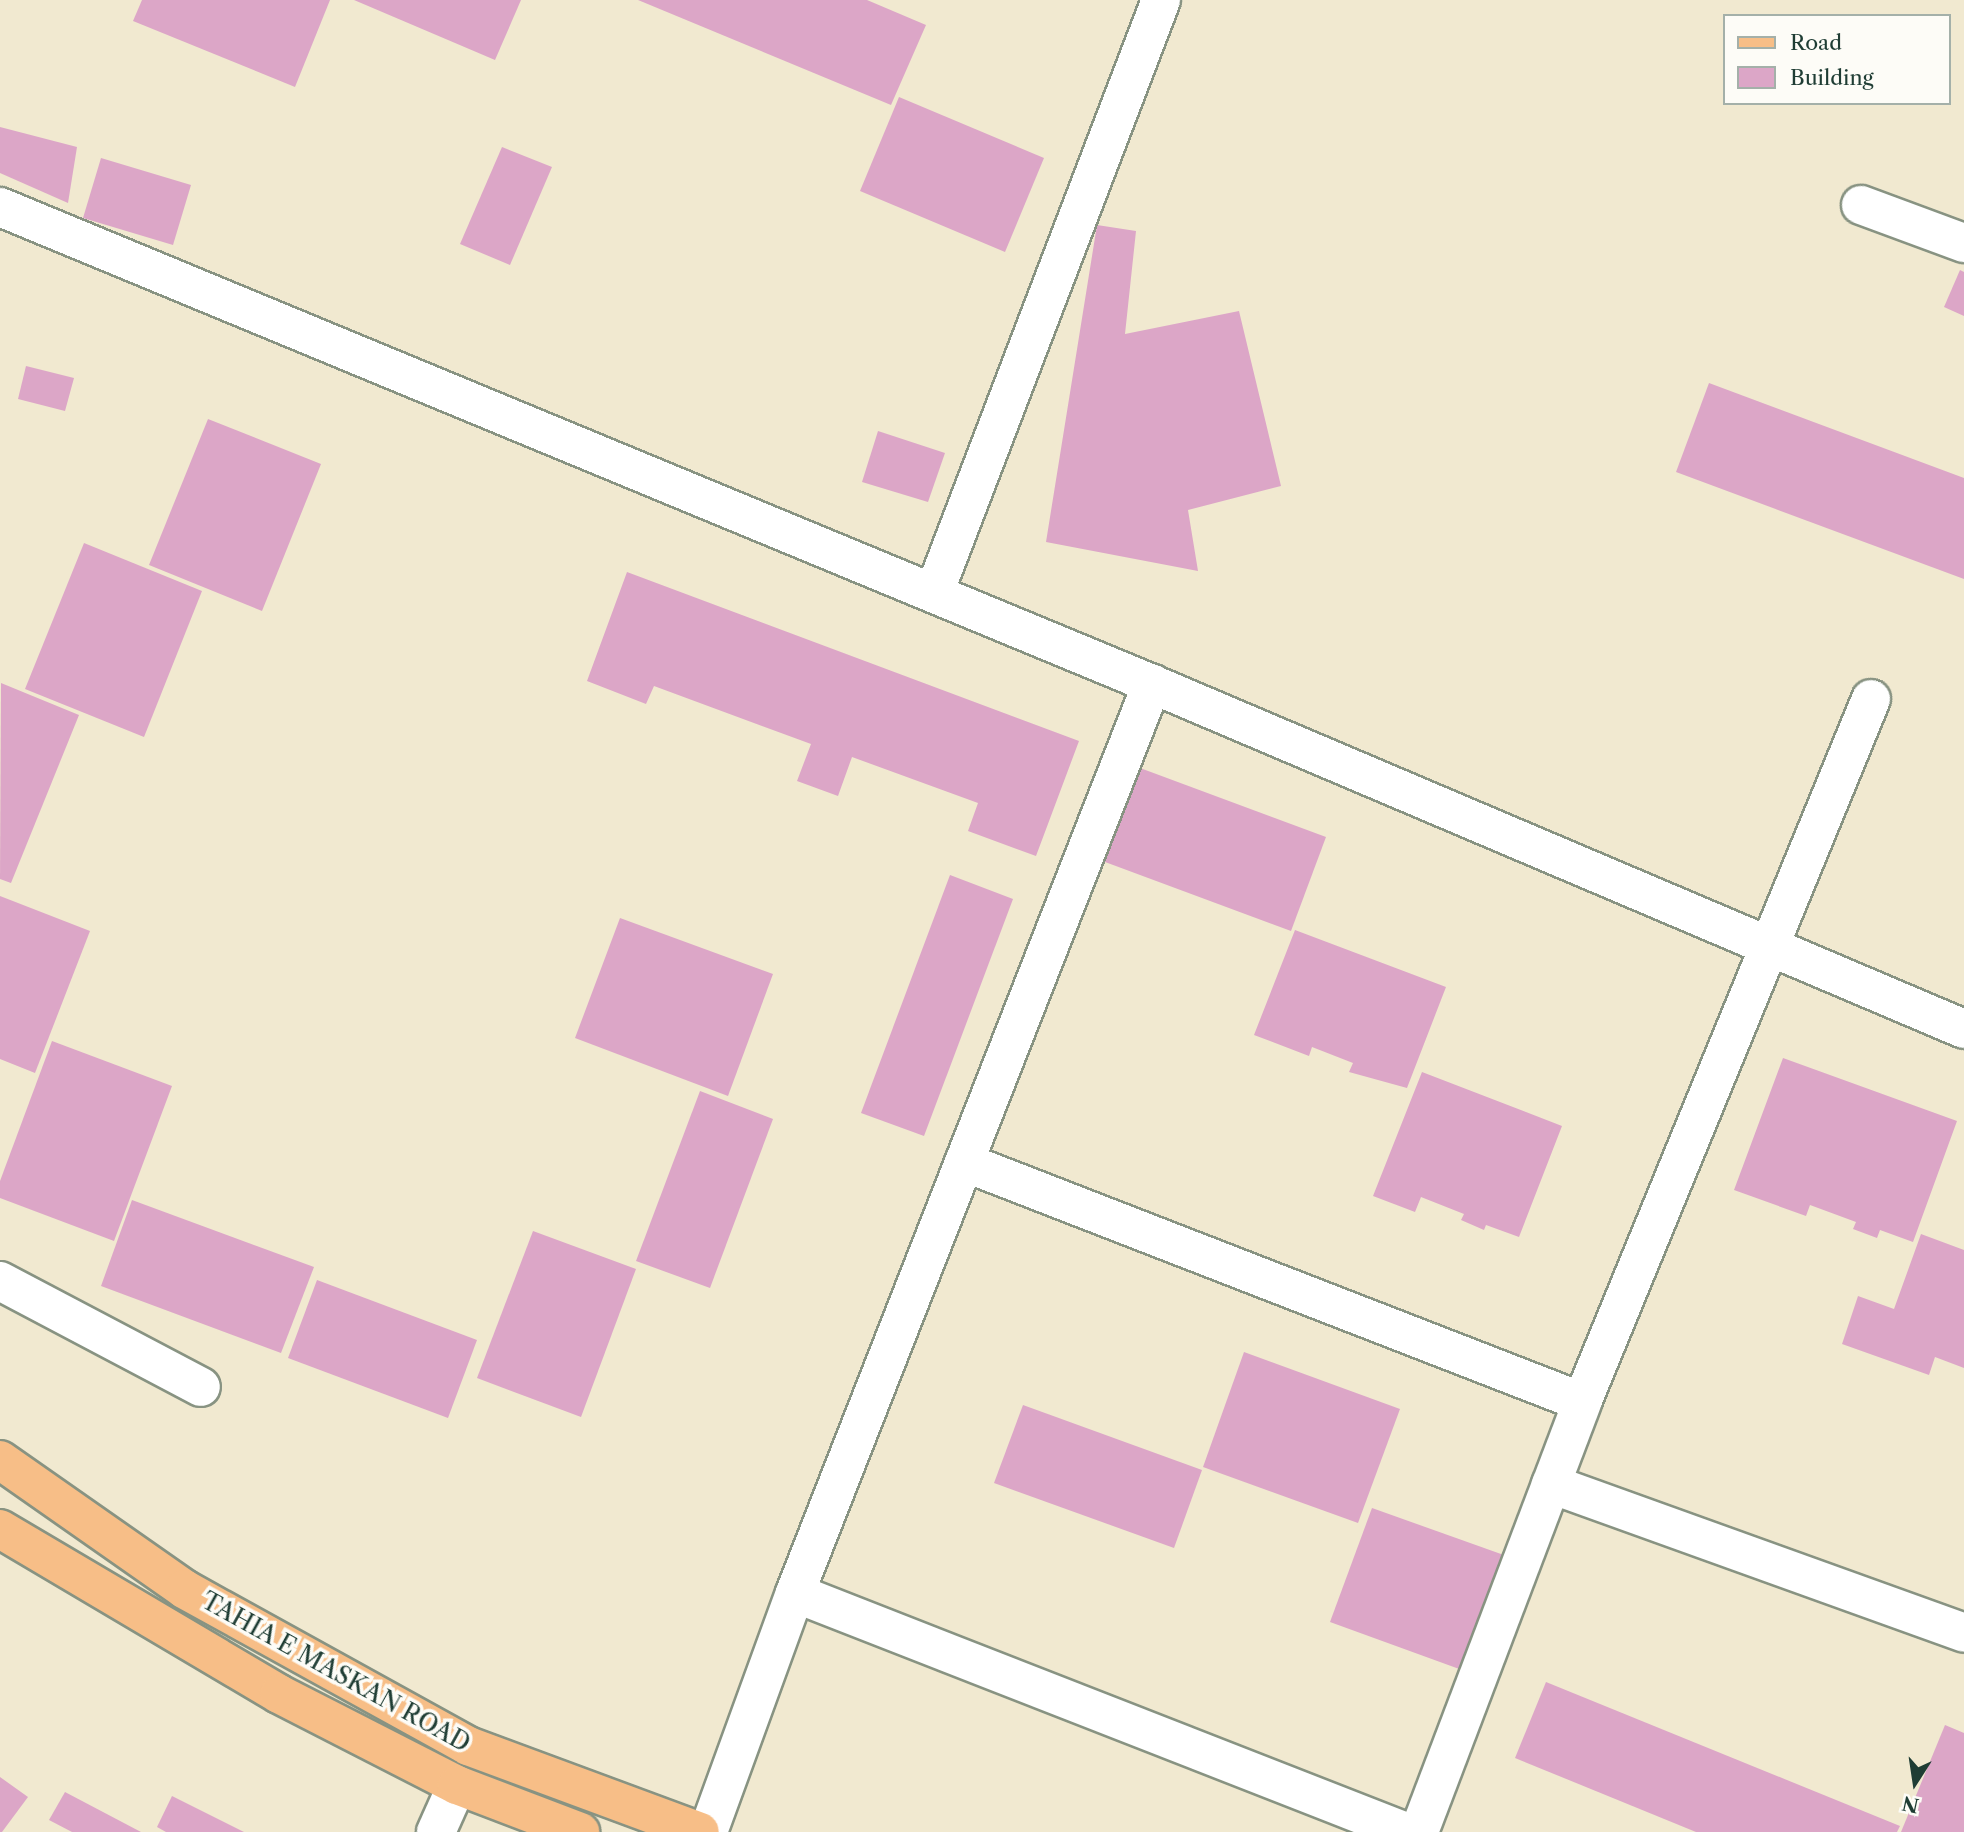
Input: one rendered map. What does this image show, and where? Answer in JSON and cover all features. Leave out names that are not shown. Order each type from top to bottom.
[{"type":"main road","name":"TAHIA E MASKAN ROAD","points":[[0,1460],[184,1589],[468,1746],[700,1832]]},
{"type":"main road","name":"TAHIA E MASKAN ROAD","points":[[0,1529],[279,1694],[457,1785],[580,1832]]},
{"type":"street","points":[[934,593],[1161,0]]},
{"type":"street","points":[[1861,205],[1964,243]]},
{"type":"street","points":[[0,207],[1152,684],[1769,951],[1962,1023]]},
{"type":"street","points":[[709,1832],[795,1593],[1152,684]]},
{"type":"street","points":[[1419,1832],[1581,1402],[1871,699]]},
{"type":"street","points":[[964,1161],[1581,1402]]},
{"type":"street","points":[[0,1281],[201,1387]]},
{"type":"street","points":[[1551,1484],[1964,1633]]},
{"type":"street","points":[[795,1593],[1406,1832]]},
{"type":"street","points":[[436,1832],[457,1785]]},
{"type":"building","points":[[142,0],[330,0],[295,87],[133,21]]},
{"type":"building","points":[[354,0],[521,0],[495,60]]},
{"type":"building","points":[[638,0],[867,0],[926,25],[891,105]]},
{"type":"building","points":[[899,97],[1044,158],[1005,252],[860,191]]},
{"type":"building","points":[[0,127],[77,147],[68,203],[0,173]]},
{"type":"building","points":[[502,147],[552,167],[510,265],[460,244]]},
{"type":"building","points":[[101,158],[191,185],[173,245],[83,218]]},
{"type":"building","points":[[1097,225],[1136,231],[1125,334],[1239,311],[1281,486],[1188,510],[1198,571],[1046,542]]},
{"type":"building","points":[[1960,270],[1964,272],[1964,316],[1944,307]]},
{"type":"building","points":[[26,366],[74,378],[65,411],[18,399]]},
{"type":"building","points":[[1709,383],[1964,478],[1964,579],[1676,472]]},
{"type":"building","points":[[208,419],[321,464],[262,611],[149,565]]},
{"type":"building","points":[[878,431],[945,453],[928,502],[862,482]]},
{"type":"building","points":[[84,543],[202,591],[144,737],[25,689]]},
{"type":"building","points":[[627,572],[1079,741],[1036,856],[968,831],[978,803],[852,757],[838,796],[797,781],[811,744],[654,686],[646,704],[587,681]]},
{"type":"building","points":[[1,683],[79,715],[11,883],[0,879]]},
{"type":"building","points":[[1132,765],[1326,837],[1291,931],[1097,859]]},
{"type":"building","points":[[950,875],[1013,899],[924,1136],[861,1113]]},
{"type":"building","points":[[0,896],[90,931],[35,1073],[0,1059]]},
{"type":"building","points":[[620,918],[773,974],[728,1096],[575,1038]]},
{"type":"building","points":[[1295,930],[1446,987],[1407,1088],[1349,1072],[1353,1063],[1312,1047],[1309,1056],[1254,1035]]},
{"type":"building","points":[[52,1041],[172,1086],[114,1241],[0,1198],[0,1181]]},
{"type":"building","points":[[1783,1058],[1957,1121],[1913,1242],[1880,1230],[1877,1238],[1853,1229],[1856,1222],[1810,1205],[1806,1216],[1734,1190]]},
{"type":"building","points":[[1422,1072],[1562,1126],[1519,1237],[1486,1225],[1484,1230],[1461,1220],[1464,1214],[1421,1197],[1415,1212],[1373,1196]]},
{"type":"building","points":[[700,1091],[773,1119],[710,1288],[636,1261]]},
{"type":"building","points":[[132,1200],[314,1267],[281,1353],[101,1286]]},
{"type":"building","points":[[533,1231],[636,1269],[581,1417],[477,1378]]},
{"type":"building","points":[[1921,1234],[1964,1250],[1964,1368],[1935,1357],[1929,1375],[1842,1344],[1858,1296],[1894,1309]]},
{"type":"building","points":[[317,1280],[477,1340],[448,1418],[288,1358]]},
{"type":"building","points":[[1244,1352],[1400,1409],[1358,1523],[1203,1467]]},
{"type":"building","points":[[1023,1405],[1202,1470],[1174,1548],[994,1483]]},
{"type":"building","points":[[1372,1508],[1515,1559],[1473,1674],[1330,1622]]},
{"type":"building","points":[[1546,1682],[1900,1826],[1897,1832],[1696,1832],[1515,1758]]},
{"type":"building","points":[[1945,1725],[1964,1733],[1964,1832],[1901,1832]]},
{"type":"building","points":[[0,1777],[28,1797],[2,1832],[0,1832]]},
{"type":"building","points":[[65,1792],[141,1832],[72,1832],[49,1820]]},
{"type":"building","points":[[172,1796],[244,1832],[166,1832],[157,1827]]}]
